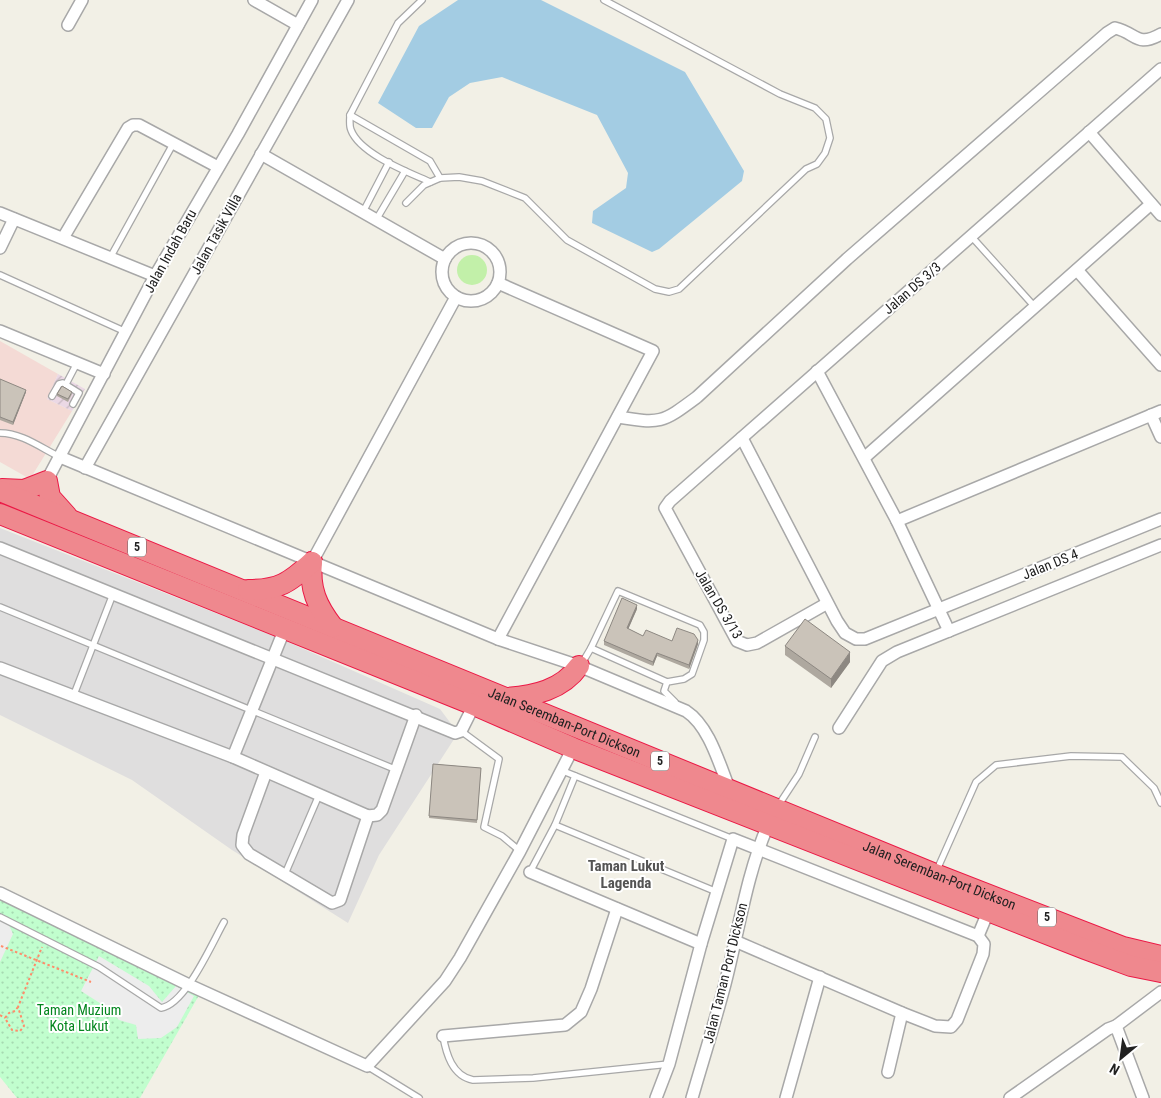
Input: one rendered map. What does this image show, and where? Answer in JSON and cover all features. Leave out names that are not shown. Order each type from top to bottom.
[{"type":"highway","points":[[0,490],[24,490],[47,481],[50,497],[70,519]]},
{"type":"highway","name":"Jalan Seremban-Port Dickson","points":[[0,490],[562,723],[728,788],[774,812],[988,912],[1131,966],[1161,972]]},
{"type":"highway","points":[[0,510],[21,508],[32,504],[40,522],[50,535]]},
{"type":"highway","name":"Jalan Seremban-Port Dickson","points":[[0,514],[474,705],[573,748],[774,812],[1123,947],[1161,956]]},
{"type":"highway","points":[[241,589],[270,590],[293,578],[312,562]]},
{"type":"highway","points":[[312,562],[311,586],[315,600],[333,627]]},
{"type":"highway","points":[[268,601],[278,612],[285,628],[299,619],[310,618]]},
{"type":"highway","points":[[504,698],[535,695],[571,678],[579,666]]},
{"type":"highway","points":[[562,723],[573,748],[582,739],[592,735]]},
{"type":"street","points":[[68,25],[82,0]]},
{"type":"street","points":[[254,0],[298,26]]},
{"type":"street","name":"Jalan Indah Baru","points":[[32,504],[60,457],[155,276],[312,0]]},
{"type":"street","name":"Jalan Tasik Villa","points":[[85,468],[348,0]]},
{"type":"street","points":[[618,417],[652,423],[672,416],[697,397],[847,259],[1106,33],[1115,28],[1136,40],[1149,40],[1161,34]]},
{"type":"street","name":"Jalan DS 3/3","points":[[665,508],[670,501],[1161,69]]},
{"type":"street","points":[[63,238],[128,128],[133,125],[139,125],[218,168]]},
{"type":"street","points":[[1089,132],[1161,215]]},
{"type":"street","points":[[261,154],[445,258]]},
{"type":"street","points":[[864,458],[1151,204]]},
{"type":"street","points":[[0,213],[155,276]]},
{"type":"street","points":[[0,248],[14,219]]},
{"type":"street","points":[[479,244],[495,255],[500,273],[498,283],[493,291],[476,301],[456,297],[450,291],[442,275],[445,258],[460,245],[479,244]]},
{"type":"street","points":[[1077,270],[1161,365]]},
{"type":"street","points":[[498,283],[653,351],[498,639]]},
{"type":"street","points":[[312,562],[456,297]]},
{"type":"street","points":[[0,331],[104,374]]},
{"type":"street","points":[[817,371],[897,521],[949,631]]},
{"type":"street","points":[[897,521],[1156,413],[1161,437]]},
{"type":"street","name":"Jalan DS 4","points":[[742,438],[826,604],[845,633],[856,639],[865,638],[940,610],[1161,519]]},
{"type":"street","points":[[60,457],[498,639],[579,666],[686,711],[695,716],[703,730],[715,752],[728,788]]},
{"type":"street","name":"Jalan DS 3/13","points":[[665,508],[737,641],[747,645],[757,643],[826,604]]},
{"type":"street","name":"Jalan DS 4","points":[[839,728],[882,661],[897,652],[1161,545]]},
{"type":"street","points":[[0,548],[416,715],[455,733],[461,731],[474,705]]},
{"type":"street","points":[[233,758],[285,628]]},
{"type":"street","points":[[0,668],[233,758],[368,816],[377,816],[382,810],[416,715]]},
{"type":"street","points":[[0,893],[189,985],[366,1066],[445,981],[520,851],[563,771],[573,748]]},
{"type":"street","points":[[266,772],[243,836],[242,845],[249,854],[332,903],[338,902],[368,816]]},
{"type":"street","name":"Jalan Taman Port Dickson","points":[[692,1098],[735,941],[742,902],[758,848],[774,812]]},
{"type":"street","points":[[656,1098],[669,1064],[701,944],[733,839],[978,936],[983,941],[983,954],[957,1020],[951,1027],[935,1026],[902,1013],[735,941]]},
{"type":"street","points":[[530,872],[701,944]]},
{"type":"street","points":[[443,1036],[565,1025],[581,1012],[591,989],[617,909]]},
{"type":"street","points":[[978,936],[988,912]]},
{"type":"street","points":[[786,1098],[820,977]]},
{"type":"street","points":[[1010,1098],[1108,1029],[1116,1026],[1161,992]]},
{"type":"street","points":[[888,1072],[902,1013]]},
{"type":"street","points":[[1116,1026],[1143,1098]]},
{"type":"lane","points":[[422,0],[398,23],[350,114],[350,129],[360,145],[405,171],[430,182]]},
{"type":"lane","points":[[406,203],[415,193],[430,182],[440,178],[459,177],[482,181],[514,192],[538,209],[567,240],[655,289],[669,292],[679,290],[826,153],[830,138],[826,119],[815,108],[780,94],[604,0]]},
{"type":"lane","points":[[350,114],[430,161],[440,178]]},
{"type":"lane","points":[[110,258],[173,144]]},
{"type":"lane","points":[[363,212],[389,162]]},
{"type":"lane","points":[[376,220],[405,171]]},
{"type":"lane","points":[[971,236],[1034,306]]},
{"type":"lane","points":[[0,275],[126,332]]},
{"type":"lane","points":[[66,384],[77,363]]},
{"type":"lane","points":[[52,396],[59,384],[66,384],[79,393],[73,404]]},
{"type":"lane","points":[[0,433],[8,433],[29,441],[60,457]]},
{"type":"lane","points":[[579,666],[591,648],[618,590],[700,625],[704,632],[704,640],[692,674],[684,679],[667,682],[591,648]]},
{"type":"lane","points":[[73,697],[113,594]]},
{"type":"lane","points":[[0,607],[397,770]]},
{"type":"lane","points":[[667,682],[664,691],[668,697],[686,711]]},
{"type":"lane","points":[[461,731],[498,758],[484,827],[502,836],[520,851]]},
{"type":"lane","points":[[774,812],[799,774],[816,737]]},
{"type":"lane","points":[[935,874],[976,782],[996,765],[1071,756],[1122,757],[1154,788],[1161,803]]},
{"type":"lane","points":[[563,771],[733,839]]},
{"type":"lane","points":[[530,872],[555,825],[575,776]]},
{"type":"lane","points":[[285,874],[319,795]]},
{"type":"lane","points":[[555,825],[716,892]]},
{"type":"lane","points":[[0,917],[99,967],[161,1008],[168,1007],[189,985],[224,922]]},
{"type":"lane","points":[[443,1036],[446,1054],[458,1072],[466,1079],[473,1080],[533,1078],[669,1064]]},
{"type":"lane","points":[[366,1066],[419,1098]]},
{"type":"path","points":[[5,1018],[9,1013],[16,1011],[45,940]]},
{"type":"path","points":[[1,946],[91,982]]},
{"type":"path","points":[[0,1015],[5,1018],[12,1030],[20,1031],[24,1026],[18,1007]]},
{"type":"shaded area","points":[[0,341],[58,374],[47,399],[72,411],[30,479],[0,462]]},
{"type":"shaded area","points":[[58,374],[85,389],[72,411],[47,399]]},
{"type":"shaded area","points":[[0,528],[281,639],[440,709],[458,733],[379,855],[348,923],[232,850],[132,780],[0,715]]},
{"type":"shaded area","points":[[0,920],[9,925],[13,934],[0,962]]},
{"type":"shaded area","points":[[99,956],[149,986],[162,1002],[176,986],[194,996],[177,1027],[161,1038],[138,1039],[136,1025],[119,1020],[106,1007],[81,991]]},
{"type":"green space","points":[[472,255],[483,259],[487,270],[483,281],[472,285],[461,281],[457,270],[461,259]]},
{"type":"green space","name":"Taman Muzium Kota Lukut","points":[[0,892],[202,990],[140,1098],[17,1098],[0,1077]]},
{"type":"water","points":[[458,0],[541,0],[685,72],[744,171],[742,181],[659,249],[652,252],[592,223],[593,211],[626,188],[628,173],[597,115],[502,77],[470,83],[449,97],[432,128],[416,128],[378,103],[419,26]]},
{"type":"building","points":[[0,379],[26,390],[13,422],[0,417]]},
{"type":"building","points":[[62,386],[72,392],[68,399],[57,394]]},
{"type":"building","points":[[622,598],[637,605],[627,628],[643,636],[646,630],[672,641],[677,628],[694,634],[698,640],[689,665],[657,653],[653,662],[604,641]]},
{"type":"building","points":[[805,619],[850,652],[831,679],[785,646]]},
{"type":"building","points":[[433,764],[481,768],[477,820],[429,816]]},
{"type":"district","name":"Taman Lukut Lagenda","points":[[626,874]]}]
